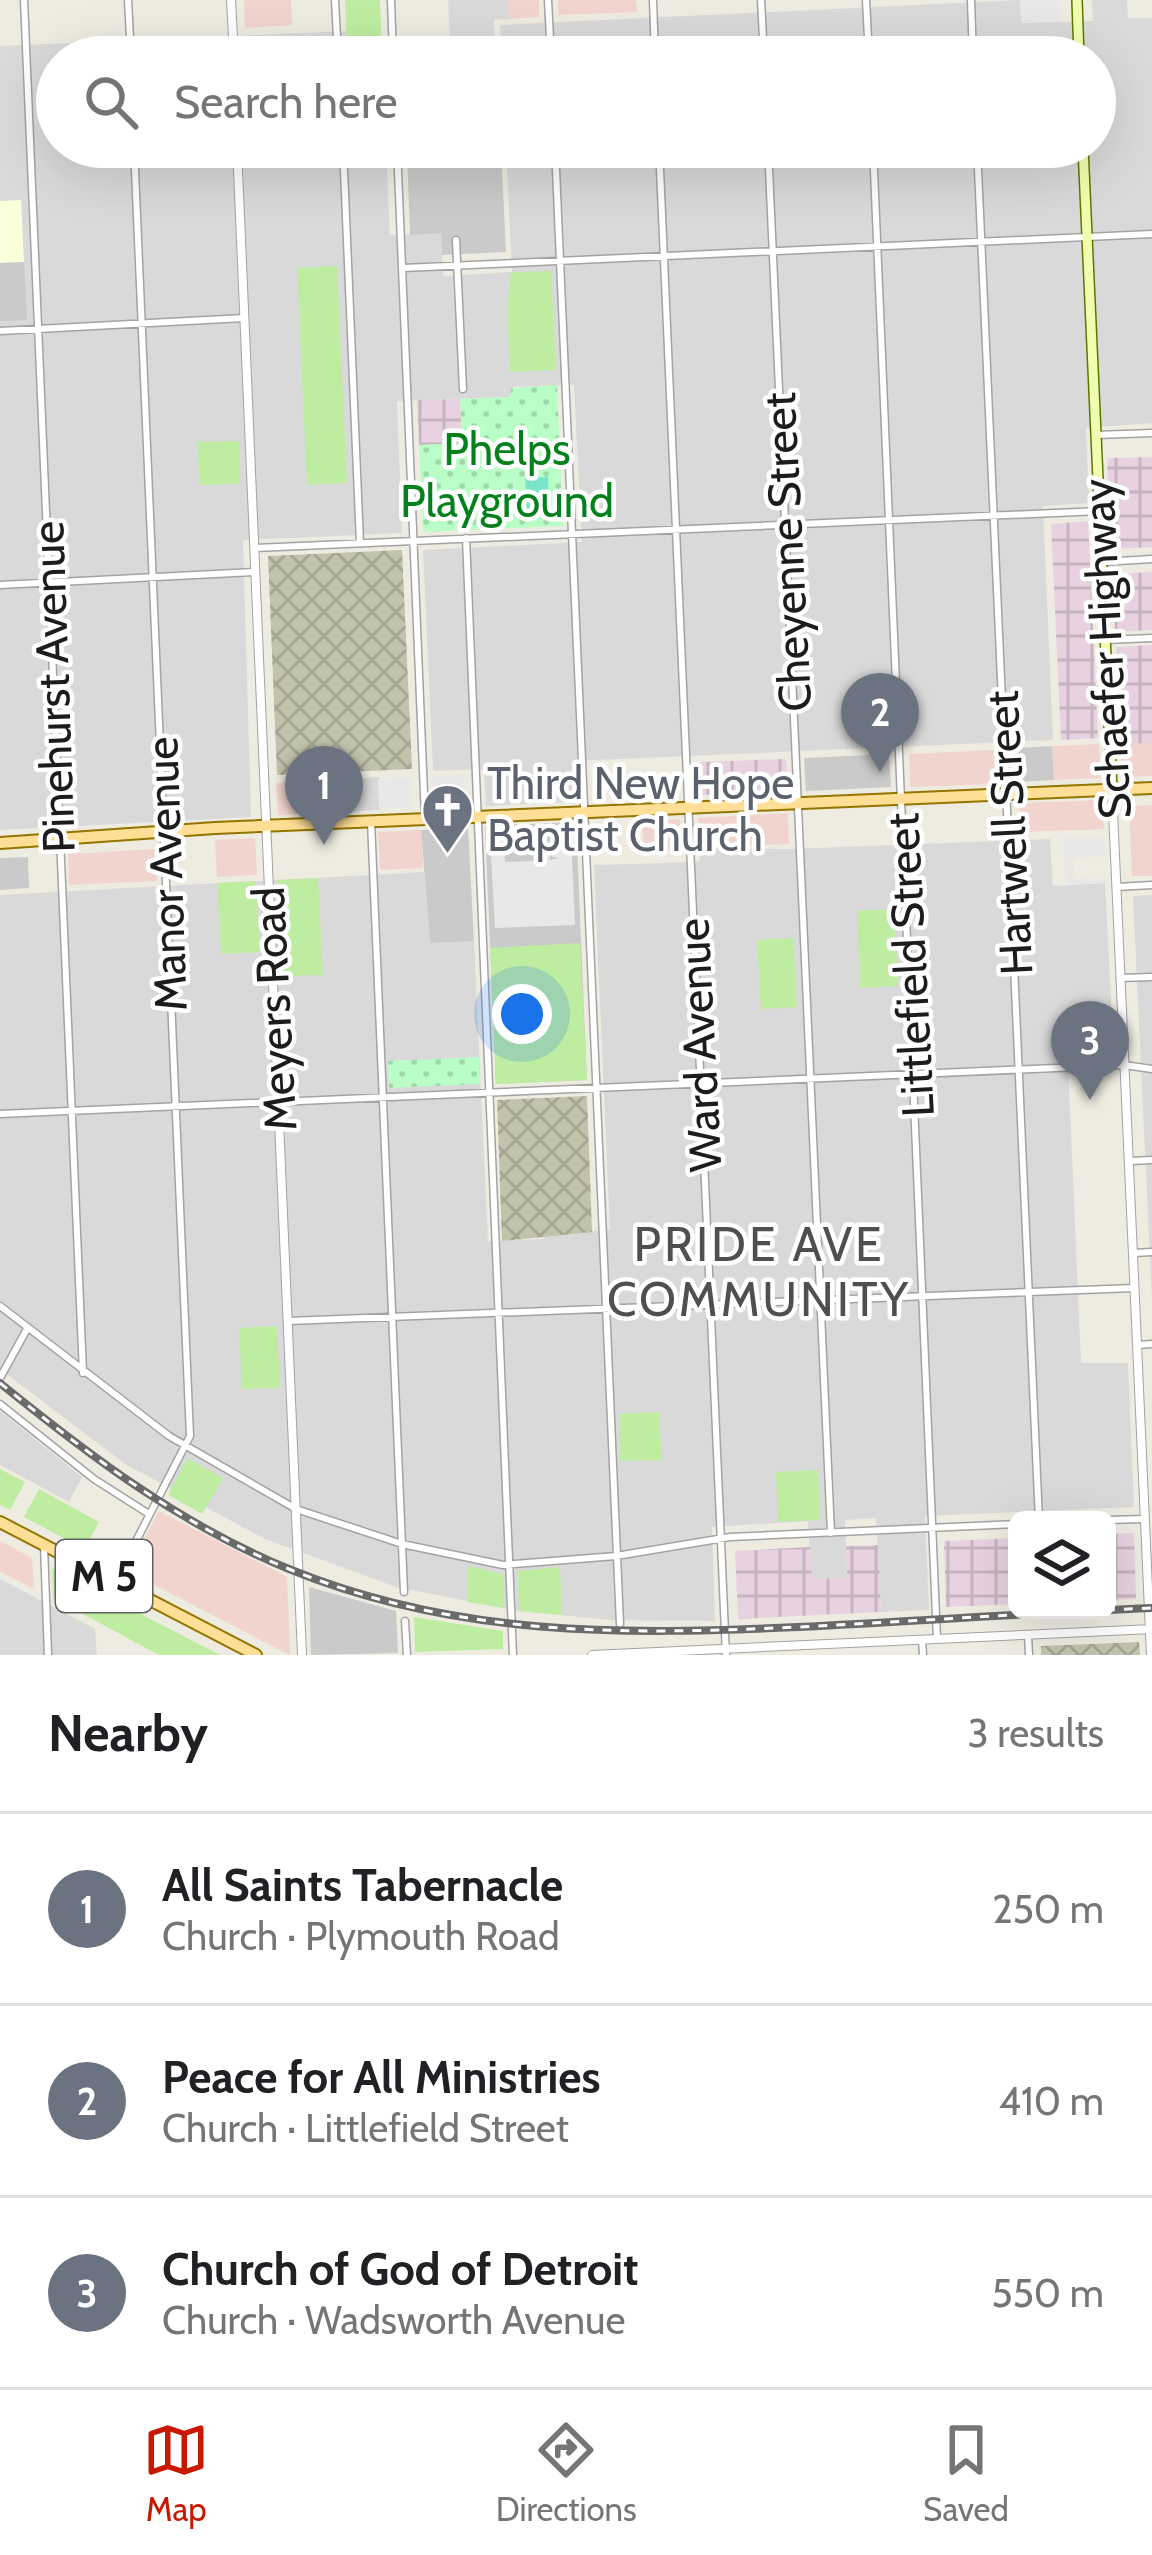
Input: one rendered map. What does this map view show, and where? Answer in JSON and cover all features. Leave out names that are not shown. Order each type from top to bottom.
[{"type":"main road","points":[[1077,0],[1078,36]]},
{"type":"main road","name":"Schaefer Highway","points":[[1084,168],[1112,789]]},
{"type":"main road","points":[[0,843],[425,818],[1152,788]]},
{"type":"main road","name":"M 5","points":[[0,1522],[256,1655]]},
{"type":"street","name":"Pinehurst Avenue","points":[[24,0],[83,1373]]},
{"type":"street","points":[[128,0],[129,36]]},
{"type":"street","points":[[231,0],[233,36]]},
{"type":"street","points":[[335,0],[337,36]]},
{"type":"street","points":[[391,0],[392,36]]},
{"type":"street","points":[[548,0],[550,36]]},
{"type":"street","points":[[652,0],[654,36]]},
{"type":"street","points":[[761,0],[763,36]]},
{"type":"street","points":[[866,0],[868,36]]},
{"type":"street","points":[[971,0],[972,36]]},
{"type":"street","name":"Manor Avenue","points":[[115,1582],[190,1436],[135,168]]},
{"type":"street","name":"Meyers Road","points":[[238,168],[302,1655]]},
{"type":"street","points":[[344,168],[361,543]]},
{"type":"street","points":[[398,168],[425,818]]},
{"type":"street","points":[[556,168],[620,1624]]},
{"type":"street","name":"Ward Avenue","points":[[660,168],[726,1652]]},
{"type":"street","name":"Cheyenne Street","points":[[769,168],[831,1533]]},
{"type":"street","name":"Littlefield Street","points":[[874,168],[937,1639]]},
{"type":"street","name":"Hartwell Street","points":[[978,168],[1039,1511]]},
{"type":"street","points":[[403,268],[1152,235]]},
{"type":"street","points":[[455,241],[463,389]]},
{"type":"street","points":[[0,331],[244,318]]},
{"type":"street","points":[[1096,435],[1152,433]]},
{"type":"street","points":[[255,548],[1100,511]]},
{"type":"street","points":[[466,538],[514,1655]]},
{"type":"street","points":[[1102,562],[1152,559]]},
{"type":"street","points":[[0,585],[256,572]]},
{"type":"street","points":[[1106,640],[1152,638]]},
{"type":"street","name":"Schaefer Highway","points":[[1112,789],[1150,1655]]},
{"type":"street","points":[[371,821],[404,1592]]},
{"type":"street","points":[[1116,886],[1152,885]]},
{"type":"street","points":[[1120,978],[1152,977]]},
{"type":"street","points":[[0,1114],[1124,1065],[1152,1069]]},
{"type":"street","points":[[1129,1161],[1152,1160]]},
{"type":"street","points":[[1133,1253],[1152,1252]]},
{"type":"street","points":[[288,1321],[1134,1288]]},
{"type":"street","points":[[0,1306],[83,1373],[187,1446],[296,1510],[401,1544],[509,1564],[616,1556],[722,1539],[1008,1524]]},
{"type":"street","points":[[1,1378],[27,1329]]},
{"type":"street","points":[[1137,1345],[1152,1344]]},
{"type":"street","points":[[1139,1398],[1152,1398]]},
{"type":"street","points":[[0,1404],[94,1480],[149,1514]]},
{"type":"street","points":[[1116,1520],[1145,1519]]},
{"type":"street","points":[[44,1545],[48,1655]]},
{"type":"street","points":[[405,1621],[407,1655]]},
{"type":"street","points":[[592,1655],[821,1650],[937,1639],[1151,1630]]},
{"type":"street","points":[[1028,1635],[1029,1655]]},
{"type":"street","points":[[922,1640],[923,1655]]},
{"type":"shaded area","points":[[244,0],[291,0],[292,25],[245,28]]},
{"type":"shaded area","points":[[448,0],[508,0],[509,19],[494,20],[494,36],[450,36]]},
{"type":"shaded area","points":[[508,0],[539,0],[539,17],[509,19]]},
{"type":"shaded area","points":[[558,0],[636,0],[637,12],[558,15]]},
{"type":"shaded area","points":[[1020,0],[1022,23],[1093,21],[1092,0],[1127,0],[1128,18],[1152,18],[1152,423],[1086,428],[1089,503],[1043,506],[1053,740],[573,761],[574,802],[486,806],[484,769],[433,771],[423,550],[582,542],[574,385],[511,387],[511,397],[397,401],[402,533],[243,540],[251,817],[0,830],[0,46],[36,44],[36,168],[387,168],[390,235],[441,233],[443,276],[512,272],[507,168],[1116,168],[1116,36],[501,36],[500,25]]},
{"type":"shaded area","points":[[1020,0],[1060,0],[1060,21],[1021,23]]},
{"type":"shaded area","points":[[346,31],[346,36],[231,36]]},
{"type":"shaded area","points":[[408,168],[502,168],[506,252],[442,255],[441,233],[410,235]]},
{"type":"shaded area","points":[[21,200],[24,262],[0,263],[0,201]]},
{"type":"shaded area","points":[[24,262],[27,320],[0,321],[0,263]]},
{"type":"shaded area","points":[[460,399],[462,443],[419,445],[417,400]]},
{"type":"shaded area","points":[[1152,457],[1152,547],[1111,549],[1107,458]]},
{"type":"shaded area","points":[[1088,521],[1098,738],[1061,740],[1051,524]]},
{"type":"shaded area","points":[[402,550],[412,769],[277,775],[268,556]]},
{"type":"shaded area","points":[[1152,572],[1152,630],[1115,632],[1113,574]]},
{"type":"shaded area","points":[[1152,645],[1152,743],[1120,744],[1117,647]]},
{"type":"shaded area","points":[[1152,743],[1152,776],[1122,777],[1120,744]]},
{"type":"shaded area","points":[[1099,744],[1101,778],[1054,780],[1052,746]]},
{"type":"shaded area","points":[[1052,746],[1054,780],[1015,782],[1014,748]]},
{"type":"shaded area","points":[[994,750],[995,784],[910,787],[909,754]]},
{"type":"shaded area","points":[[889,754],[891,787],[806,791],[804,758]]},
{"type":"shaded area","points":[[786,759],[788,792],[698,795],[697,762]]},
{"type":"shaded area","points":[[464,775],[465,805],[434,807],[433,776]]},
{"type":"shaded area","points":[[380,777],[381,810],[307,814],[305,781]]},
{"type":"shaded area","points":[[411,778],[412,808],[379,809],[378,779]]},
{"type":"shaded area","points":[[305,781],[307,814],[278,815],[276,783]]},
{"type":"shaded area","points":[[1103,800],[1104,829],[1020,832],[1019,803]]},
{"type":"shaded area","points":[[1152,805],[1152,876],[1132,876],[1129,806]]},
{"type":"shaded area","points":[[788,813],[789,844],[700,848],[698,818]]},
{"type":"shaded area","points":[[680,819],[682,851],[644,853],[642,821]]},
{"type":"shaded area","name":"Third New Hope Baptist Church","points":[[576,822],[587,1080],[496,1084],[485,826]]},
{"type":"shaded area","points":[[536,825],[545,825],[550,860],[559,858],[552,857],[551,835],[558,829],[571,834],[575,925],[495,928],[490,838],[503,832],[505,862],[533,861],[538,857]]},
{"type":"shaded area","name":"Third New Hope Baptist Church","points":[[468,827],[474,941],[430,943],[421,830]]},
{"type":"shaded area","points":[[421,830],[423,868],[380,870],[378,832]]},
{"type":"shaded area","points":[[1103,836],[1104,856],[1074,859],[1074,878],[1105,879],[1105,883],[1066,885],[1063,838]]},
{"type":"shaded area","points":[[255,838],[257,875],[217,877],[215,840]]},
{"type":"shaded area","points":[[1050,839],[1053,886],[1105,883],[1114,1058],[1068,1062],[1081,1363],[1128,1363],[1134,1507],[925,1516],[929,1610],[881,1612],[876,1518],[845,1520],[847,1577],[811,1579],[808,1521],[712,1527],[715,1621],[611,1620],[519,1611],[396,1587],[265,1539],[125,1464],[0,1369],[0,895],[424,872],[430,942],[474,941],[488,1241],[544,1239],[545,1234],[610,1230],[594,865],[699,862],[700,848]]},
{"type":"shaded area","points":[[155,849],[157,881],[69,885],[68,854]]},
{"type":"shaded area","points":[[28,857],[29,888],[0,890],[0,858]]},
{"type":"shaded area","points":[[1152,895],[1152,1300],[1133,896]]},
{"type":"shaded area","points":[[587,1096],[592,1232],[502,1241],[497,1100]]},
{"type":"shaded area","points":[[0,1411],[82,1477],[69,1502],[0,1465]]},
{"type":"shaded area","points":[[159,1511],[287,1577],[290,1655],[127,1571]]},
{"type":"shaded area","points":[[1134,1533],[1136,1599],[1116,1600],[1116,1534]]},
{"type":"shaded area","points":[[1008,1538],[1008,1604],[946,1607],[944,1541]]},
{"type":"shaded area","points":[[0,1541],[32,1558],[34,1589],[0,1572]]},
{"type":"shaded area","points":[[878,1545],[881,1612],[738,1619],[735,1551],[810,1547],[812,1579],[847,1577],[846,1546]]},
{"type":"shaded area","points":[[0,1579],[95,1629],[97,1655],[0,1655]]},
{"type":"shaded area","points":[[309,1587],[396,1611],[398,1653],[311,1655]]},
{"type":"shaded area","points":[[1139,1642],[1140,1655],[1041,1655],[1041,1646]]},
{"type":"green space","points":[[345,0],[380,0],[381,36],[346,36]]},
{"type":"green space","points":[[337,266],[347,483],[307,485],[297,268]]},
{"type":"green space","points":[[551,271],[556,370],[510,372],[507,308],[511,272]]},
{"type":"green space","name":"Phelps Playground","points":[[557,385],[563,526],[423,532],[419,445],[462,443],[460,399],[510,397],[511,388]]},
{"type":"green space","points":[[239,441],[240,484],[199,485],[198,442]]},
{"type":"green space","points":[[548,477],[549,511],[527,512],[525,478]]},
{"type":"green space","points":[[318,878],[323,975],[283,976],[278,880]]},
{"type":"green space","points":[[256,881],[260,952],[221,954],[217,883]]},
{"type":"green space","points":[[895,909],[898,986],[860,988],[857,911]]},
{"type":"green space","points":[[793,938],[797,1007],[761,1009],[757,940]]},
{"type":"green space","points":[[580,943],[587,1080],[496,1084],[490,948]]},
{"type":"green space","points":[[479,1057],[480,1084],[389,1088],[388,1061]]},
{"type":"green space","points":[[277,1326],[280,1388],[242,1389],[239,1328]]},
{"type":"green space","points":[[659,1412],[662,1460],[620,1461],[619,1414]]},
{"type":"green space","points":[[187,1458],[223,1478],[202,1514],[168,1495]]},
{"type":"green space","points":[[0,1469],[25,1482],[10,1510],[0,1505]]},
{"type":"green space","points":[[818,1470],[820,1520],[778,1522],[776,1472]]},
{"type":"green space","points":[[39,1489],[99,1522],[84,1549],[24,1517]]},
{"type":"green space","points":[[468,1566],[503,1574],[504,1608],[467,1602]]},
{"type":"green space","points":[[560,1567],[562,1615],[519,1611],[518,1571]]},
{"type":"green space","points":[[52,1568],[220,1655],[159,1655],[53,1598]]},
{"type":"green space","points":[[414,1617],[503,1631],[503,1649],[415,1652]]},
{"type":"railway","points":[[0,1383],[103,1462],[211,1532],[289,1569],[414,1608],[540,1626],[668,1631],[1152,1608]]},
{"type":"place","name":"Peace for All Ministries","points":[[880,772]]},
{"type":"place","name":"All Saints Tabernacle","points":[[324,845]]},
{"type":"place","name":"Third New Hope Baptist Church","points":[[448,855]]},
{"type":"place","name":"Church of God of Detroit","points":[[1090,1100]]},
{"type":"district","name":"PRIDE AVE COMMUNITY","points":[[759,1272]]}]
